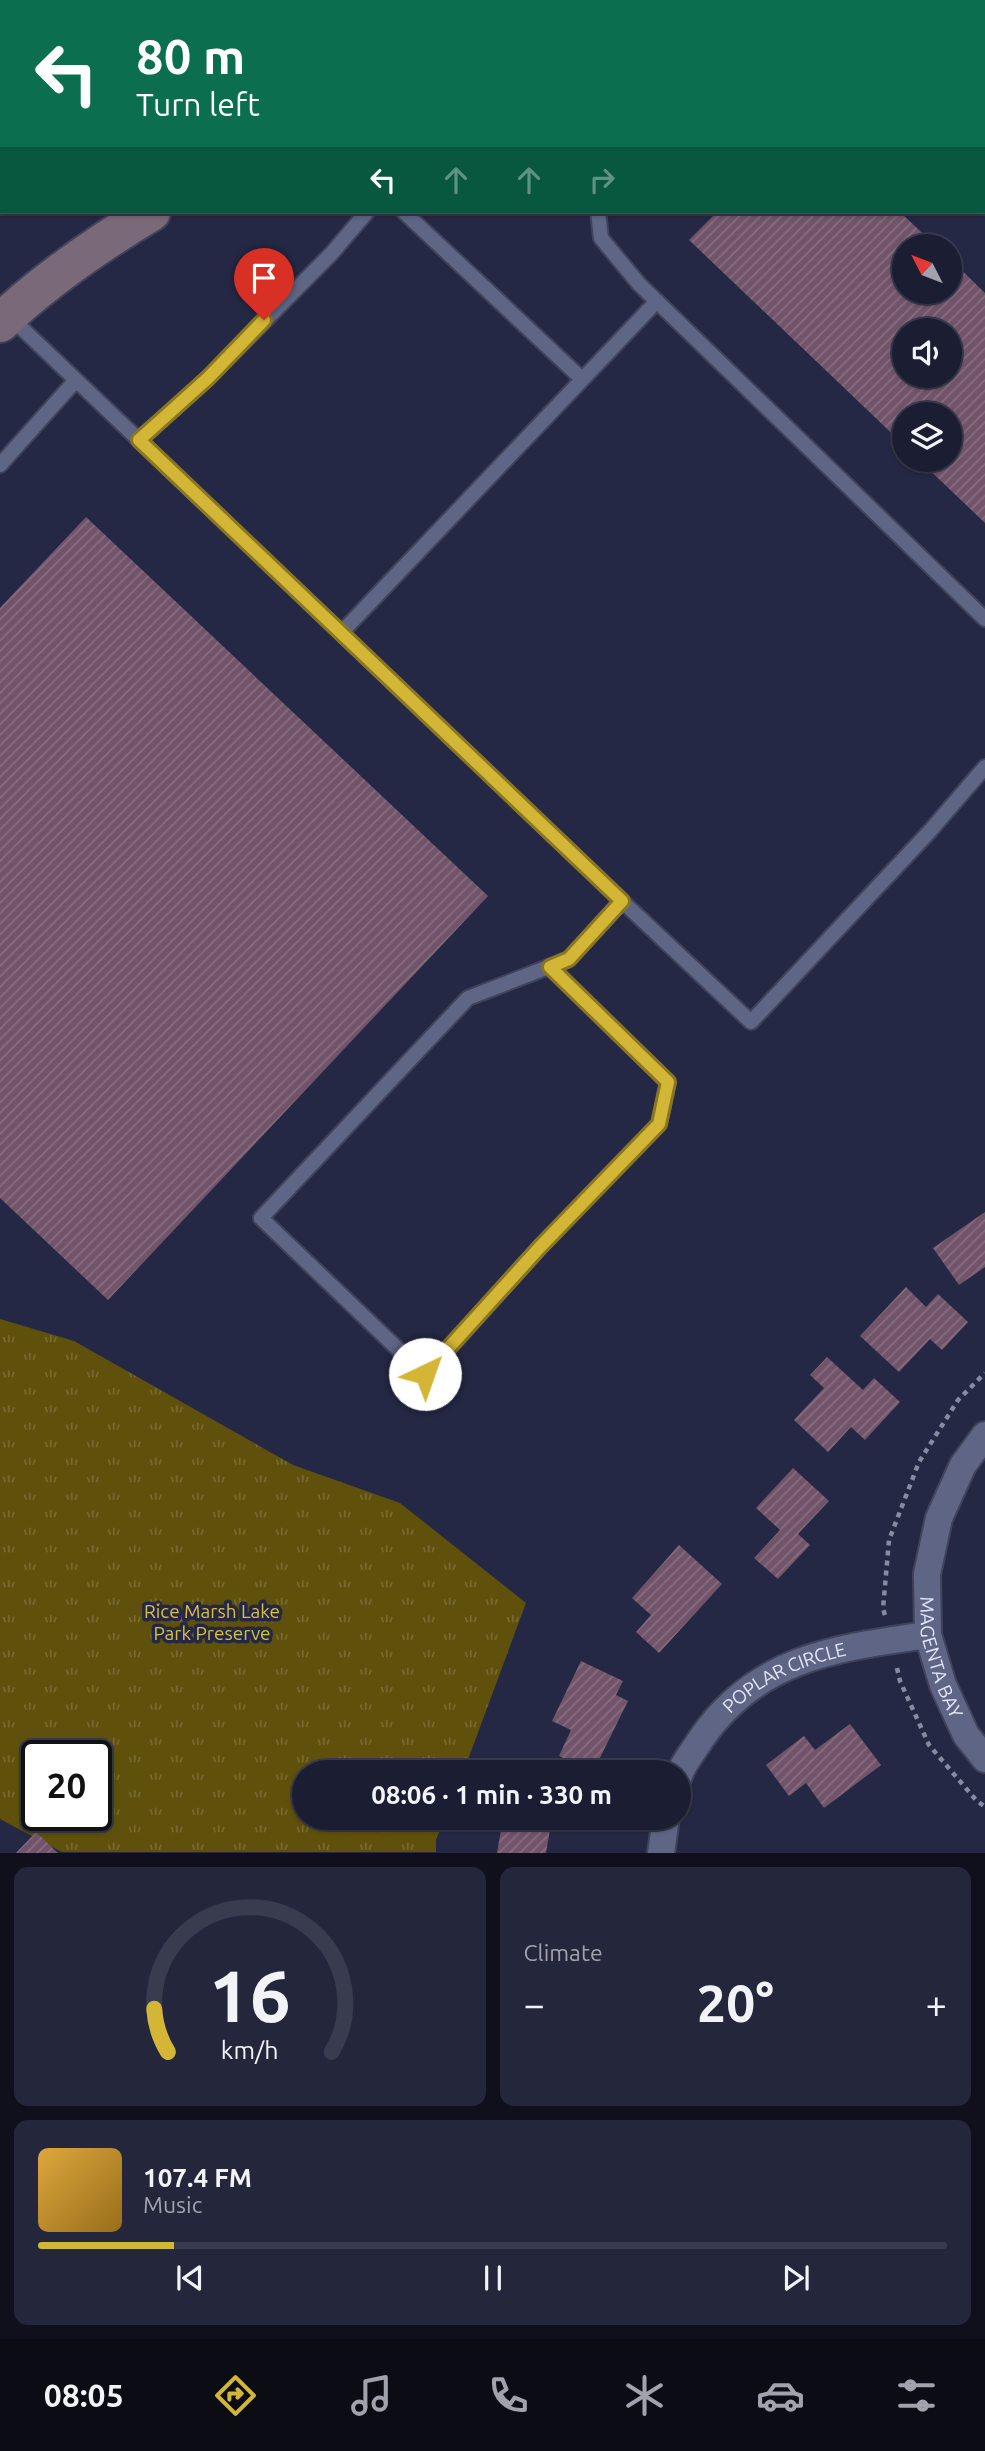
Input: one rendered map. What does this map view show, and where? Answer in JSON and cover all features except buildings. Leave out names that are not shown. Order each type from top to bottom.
[{"type":"street","points":[[4,319],[22,302],[116,233],[148,214]]},
{"type":"street","name":"MAGENTA BAY","points":[[985,1435],[963,1465],[939,1518],[927,1574],[928,1635],[943,1685],[966,1735],[985,1759]]},
{"type":"street","name":"POPLAR CIRCLE","points":[[689,1760],[712,1723],[752,1685],[800,1661],[853,1645],[928,1635]]},
{"type":"street","points":[[661,1853],[664,1830]]},
{"type":"lane","points":[[139,440],[208,378],[331,254],[365,214]]},
{"type":"lane","points":[[406,214],[582,379]]},
{"type":"lane","points":[[598,214],[601,238],[639,284],[985,619]]},
{"type":"lane","points":[[341,633],[657,301]]},
{"type":"lane","points":[[4,319],[76,380],[751,1022],[930,831],[985,767]]},
{"type":"lane","points":[[0,464],[76,380]]},
{"type":"lane","points":[[550,967],[668,1082],[659,1124],[540,1247],[425,1374],[261,1218],[468,998],[569,959],[622,901]]},
{"type":"green space","name":"Rice Marsh Lake Park Preserve","points":[[0,1319],[74,1341],[293,1465],[400,1503],[526,1603],[468,1760],[292,1760],[292,1830],[440,1830],[436,1840],[436,1852],[62,1852],[23,1831],[112,1831],[112,1740],[21,1740],[21,1830],[0,1819]]},
{"type":"route","points":[[264,320],[208,378],[139,440],[622,901],[569,959],[550,967],[668,1082],[659,1124],[540,1247],[425,1374]]}]
